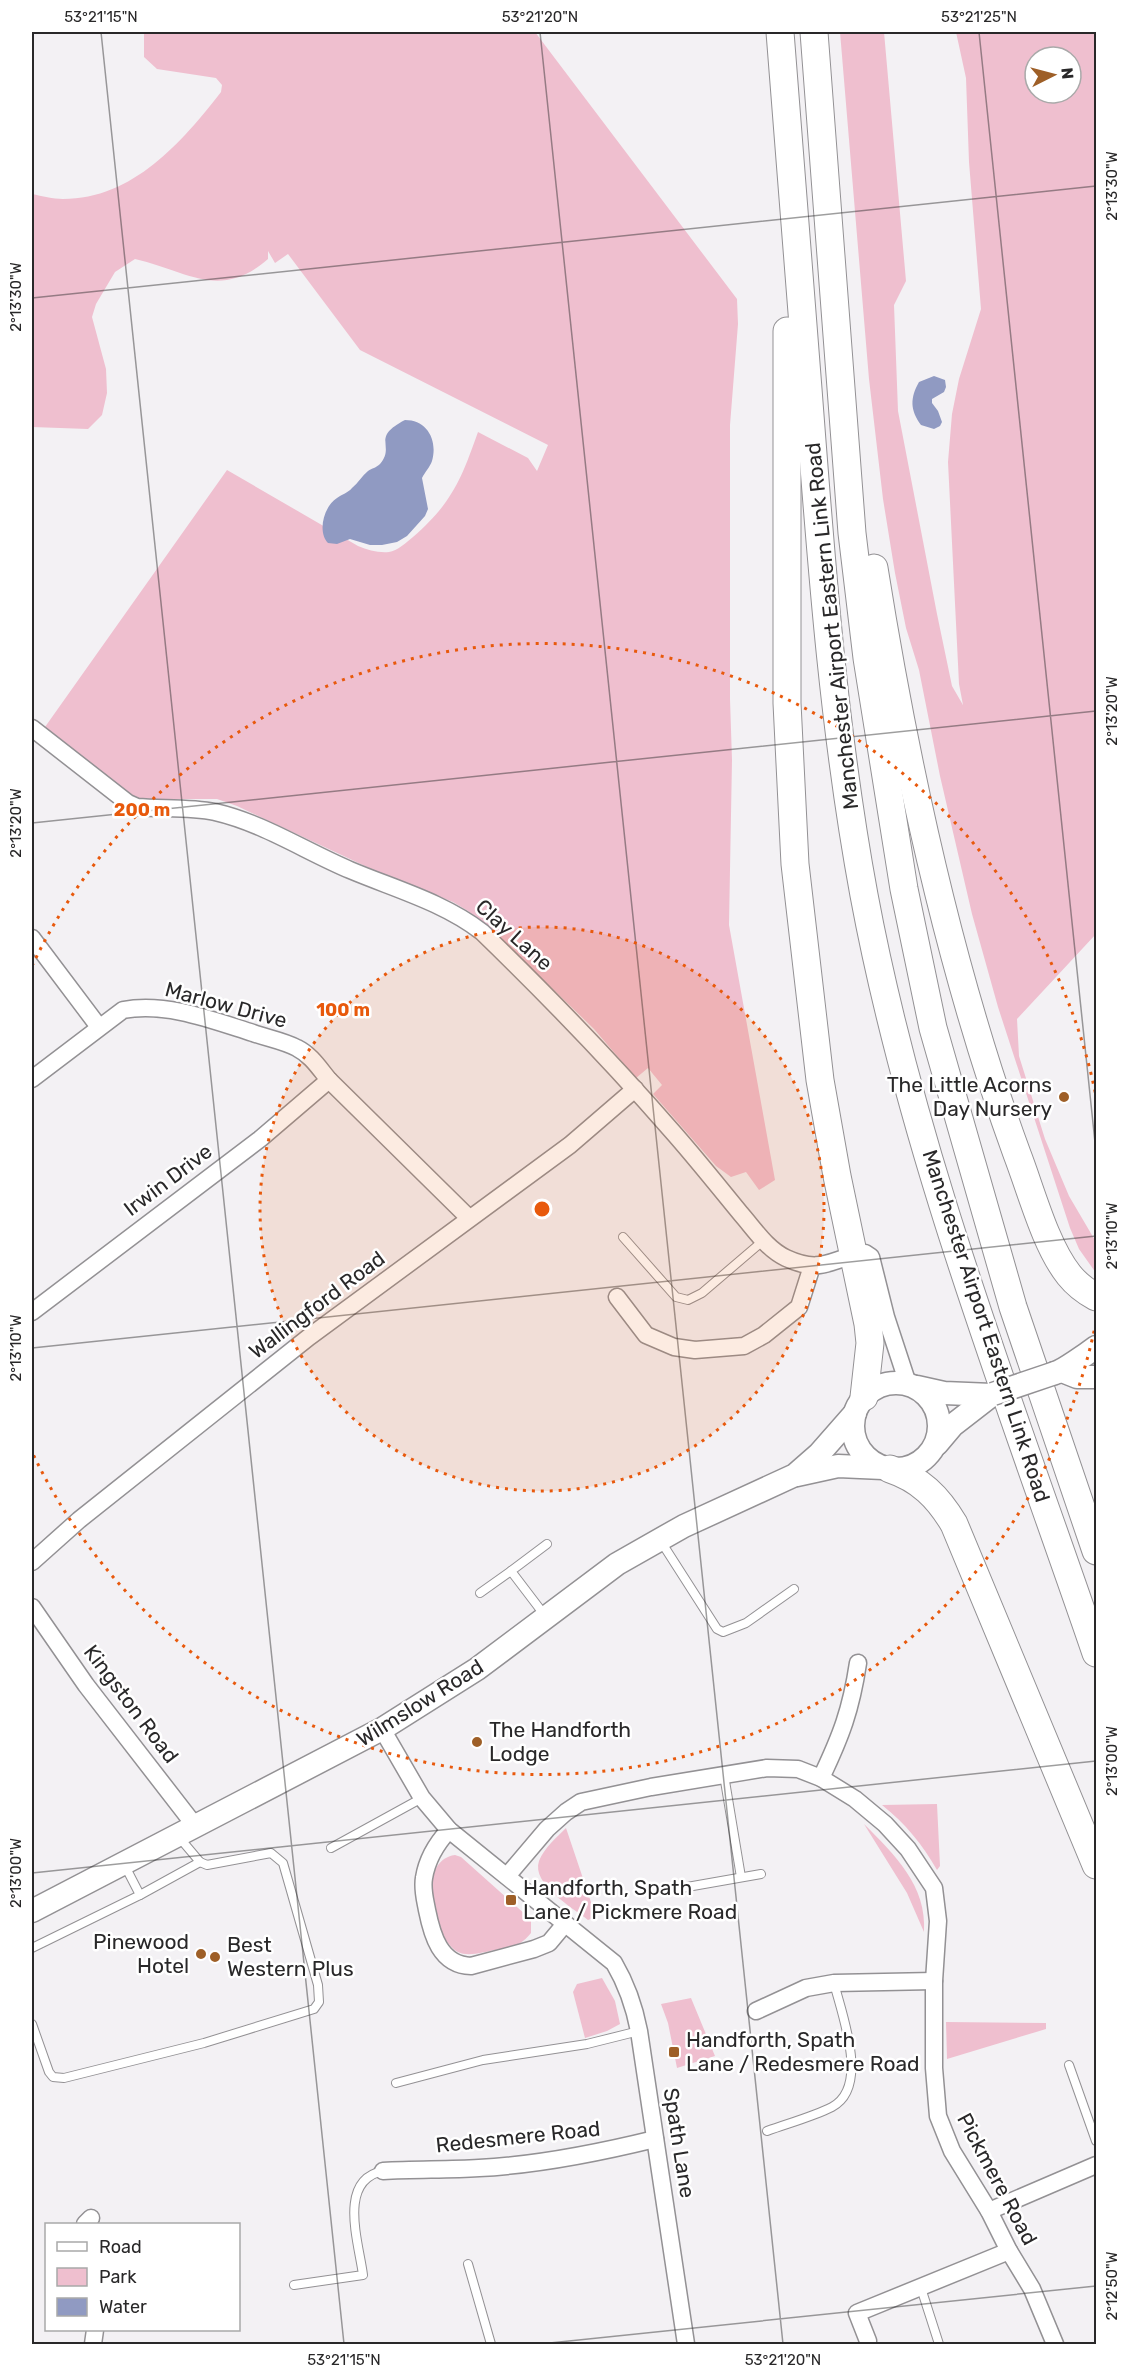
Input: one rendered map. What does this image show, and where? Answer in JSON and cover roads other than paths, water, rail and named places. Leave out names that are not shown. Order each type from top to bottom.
[{"type":"highway","name":"Manchester Airport Eastern Link Road","points":[[780,32],[831,666],[846,786],[864,897],[895,1037],[940,1196],[1096,1653]]},
{"type":"highway","name":"Manchester Airport Eastern Link Road","points":[[814,32],[822,165],[852,533],[867,658],[904,889],[933,1028],[1013,1307],[1096,1551]]},
{"type":"highway","points":[[822,165],[874,570],[903,729],[936,877],[972,1019],[999,1105],[1048,1236],[1067,1273],[1082,1290],[1096,1297]]},
{"type":"highway","points":[[794,204],[787,304],[786,584],[787,703],[795,864],[820,1080],[870,1343],[860,1405]]},
{"type":"highway","points":[[887,1468],[905,1474],[926,1488],[946,1510],[954,1524],[1096,1865]]},
{"type":"main road","points":[[993,1394],[944,1393],[912,1385],[887,1383],[870,1391],[860,1405],[853,1430],[856,1441],[868,1459],[887,1468],[904,1469],[915,1466],[925,1459],[953,1425],[993,1394],[1058,1372],[1096,1347]]},
{"type":"main road","points":[[1058,1372],[1077,1377],[1096,1377]]},
{"type":"main road","points":[[912,1385],[927,1395],[939,1414],[940,1426],[934,1448]]},
{"type":"main road","name":"Wilmslow Road","points":[[795,1475],[819,1454],[860,1405]]},
{"type":"main road","name":"Wilmslow Road","points":[[32,1911],[382,1729],[477,1669],[617,1564],[684,1526],[795,1475],[838,1466],[887,1468]]},
{"type":"street","name":"Clay Lane","points":[[32,728],[128,803],[150,808],[199,810],[230,816],[348,869],[449,909],[468,921],[540,987],[635,1089],[774,1251],[800,1264],[812,1266]]},
{"type":"street","points":[[32,938],[99,1027]]},
{"type":"street","name":"Marlow Drive","points":[[32,1079],[123,1010],[142,1007],[161,1008],[199,1017],[296,1047],[310,1057],[329,1080],[469,1218]]},
{"type":"street","name":"Irwin Drive","points":[[32,1312],[260,1139],[329,1080]]},
{"type":"street","name":"Wallingford Road","points":[[32,1562],[80,1520],[309,1337],[570,1145],[635,1089]]},
{"type":"street","points":[[617,1298],[646,1335],[674,1347],[695,1350],[744,1346],[764,1335],[799,1307],[812,1266],[824,1267],[854,1254],[865,1253],[872,1257],[886,1317],[912,1385]]},
{"type":"street","name":"Kingston Road","points":[[32,1607],[187,1831]]},
{"type":"street","points":[[821,1779],[841,1737],[852,1702],[858,1663]]},
{"type":"street","name":"Spath Lane","points":[[382,1729],[422,1798],[449,1830],[614,1963],[632,1998],[656,2139],[686,2344]]},
{"type":"street","name":"Pickmere Road","points":[[507,1876],[547,1828],[581,1802],[651,1787],[767,1768],[798,1769],[821,1779],[855,1799],[885,1824],[908,1849],[934,1888],[938,1921],[934,1981],[934,2068],[938,2116],[952,2151],[989,2211],[1032,2289],[1055,2344]]},
{"type":"street","points":[[449,1830],[438,1842],[428,1864],[423,1892],[431,1929],[437,1945],[448,1959],[464,1966],[471,1966],[534,1949],[549,1942],[564,1924]]},
{"type":"street","points":[[756,2011],[806,1988],[834,1983],[934,1981]]},
{"type":"street","name":"Redesmere Road","points":[[383,2172],[481,2168],[547,2161],[592,2154],[656,2139]]},
{"type":"street","points":[[989,2211],[1096,2165]]},
{"type":"street","points":[[868,2341],[857,2313],[1009,2251]]},
{"type":"lane","points":[[623,1237],[676,1297],[688,1300],[702,1293],[764,1240]]},
{"type":"lane","points":[[660,1540],[717,1629],[723,1632],[729,1632],[746,1623],[794,1589]]},
{"type":"lane","points":[[480,1593],[548,1544]]},
{"type":"lane","points":[[511,1571],[547,1617]]},
{"type":"lane","points":[[724,1774],[741,1877]]},
{"type":"lane","points":[[331,1848],[422,1798]]},
{"type":"lane","points":[[32,2024],[49,2072],[53,2078],[64,2078],[204,2043],[314,2009],[319,2002],[318,1985],[283,1863],[271,1853],[207,1865],[200,1862],[187,1831]]},
{"type":"lane","points":[[32,1948],[140,1895],[200,1862]]},
{"type":"lane","points":[[124,1863],[140,1895]]},
{"type":"lane","points":[[670,1890],[761,1874]]},
{"type":"lane","points":[[767,2131],[834,2106],[846,2096],[852,2078],[851,2054],[834,1983]]},
{"type":"lane","points":[[396,2082],[483,2060],[587,2044],[639,2031]]},
{"type":"lane","points":[[1069,2065],[1096,2141]]},
{"type":"lane","points":[[294,2285],[363,2275],[354,2210],[356,2193],[363,2180],[373,2173],[383,2172]]},
{"type":"lane","points":[[468,2264],[491,2344]]},
{"type":"lane","points":[[921,2288],[939,2344]]},
{"type":"water","points":[[934,376],[945,380],[946,387],[944,392],[932,399],[942,422],[934,429],[921,425],[912,404],[919,382]]},
{"type":"water","points":[[405,420],[425,427],[432,439],[432,461],[422,478],[428,509],[425,516],[407,536],[397,542],[370,545],[350,539],[337,544],[328,543],[323,526],[332,502],[350,490],[368,471],[380,464],[386,452],[386,437],[395,426]]},
{"type":"place","name":"The Little Acorns Day Nursery","points":[[1064,1097]]},
{"type":"place","name":"The Handforth Lodge","points":[[477,1742]]},
{"type":"place","name":"Handforth, Spath Lane / Pickmere Road","points":[[511,1900]]},
{"type":"place","name":"Pinewood Hotel","points":[[201,1954]]},
{"type":"place","name":"Best Western Plus","points":[[215,1957]]},
{"type":"place","name":"Handforth, Spath Lane / Redesmere Road","points":[[674,2052]]}]
